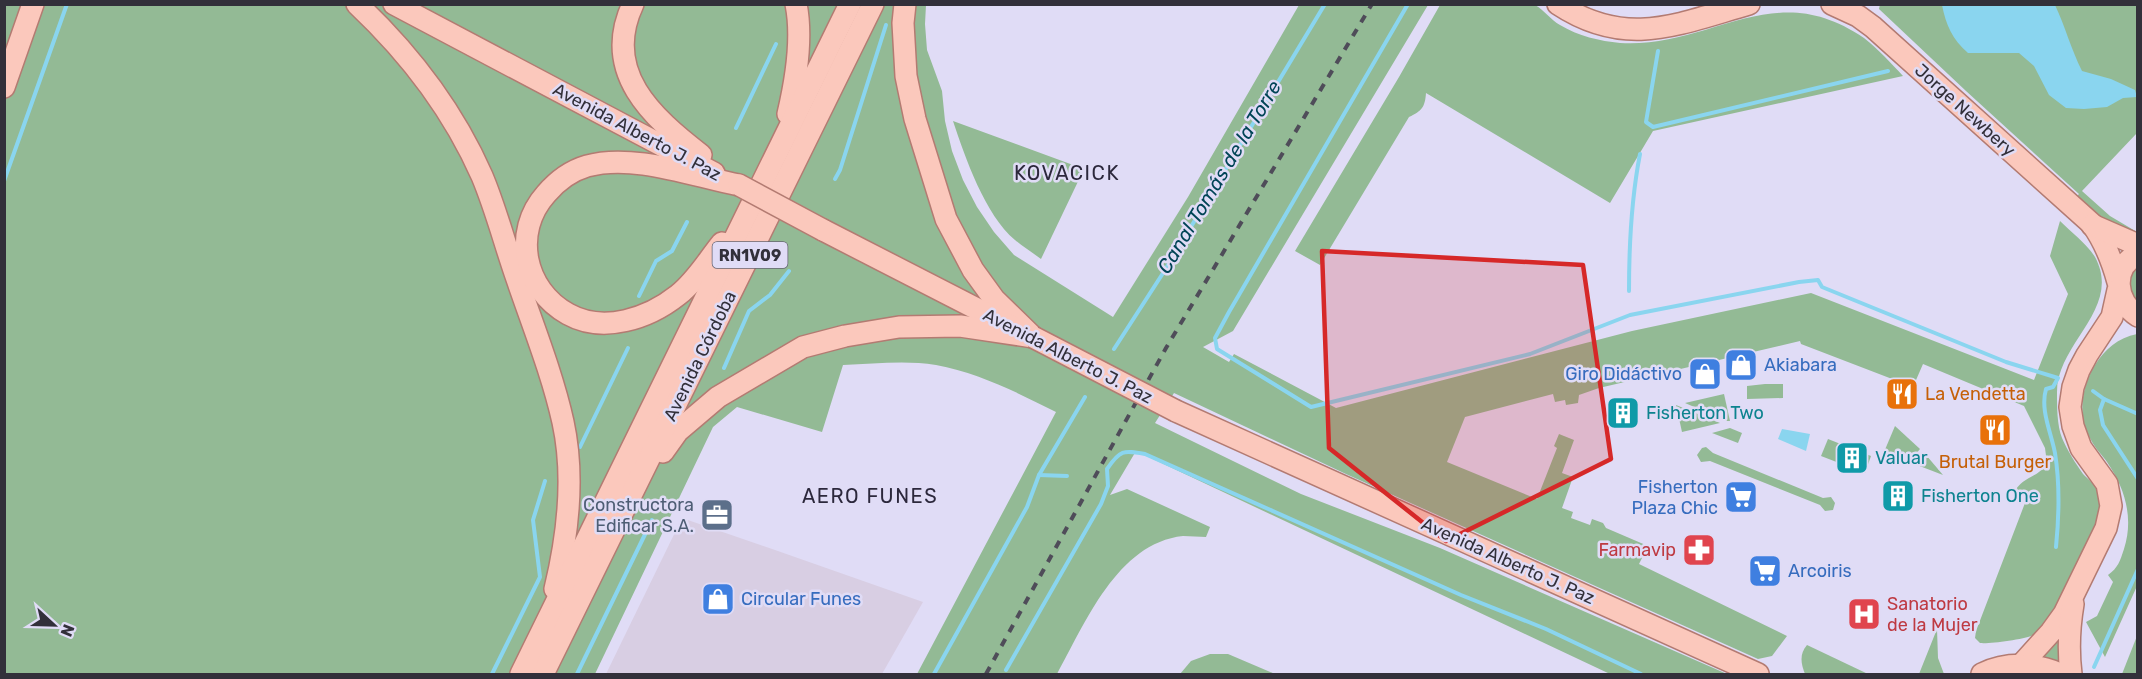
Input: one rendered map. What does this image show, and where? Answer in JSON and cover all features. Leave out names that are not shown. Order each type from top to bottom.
[{"type":"main road","points":[[4,87],[33,4]]},
{"type":"main road","points":[[357,4],[414,64],[452,118],[482,176],[543,352],[563,423],[569,469],[569,514],[560,568],[545,626]]},
{"type":"main road","name":"Avenida Alberto J. Paz","points":[[394,4],[823,230],[1176,411],[1758,675]]},
{"type":"main road","points":[[633,4],[624,33],[623,56],[629,79],[642,100],[664,124],[739,185]]},
{"type":"main road","points":[[779,148],[791,101],[796,64],[798,36],[796,4]]},
{"type":"main road","name":"Avenida Córdoba","points":[[522,675],[850,4]]},
{"type":"main road","name":"Avenida Córdoba","points":[[543,675],[873,4]]},
{"type":"main road","points":[[905,4],[903,23],[906,76],[915,119],[946,219],[973,270],[994,299],[1033,338]]},
{"type":"main road","points":[[1558,4],[1594,24],[1619,30],[1670,26],[1749,4]]},
{"type":"main road","name":"Jorge Newbery","points":[[1832,4],[1858,16],[1873,27],[2092,224],[2112,258],[2118,286]]},
{"type":"main road","points":[[739,185],[632,163],[586,166],[568,174],[555,183],[541,199],[526,231],[526,248],[534,279],[543,293],[569,315],[605,323],[624,322],[649,315],[680,294],[698,275],[750,208]]},
{"type":"main road","name":"Jorge Newbery","points":[[2092,224],[2138,245]]},
{"type":"main road","points":[[2021,665],[2051,632],[2075,594],[2106,528],[2112,506],[2107,484],[2081,448],[2073,426],[2070,406],[2073,387],[2086,355],[2112,317],[2123,267],[2138,254]]},
{"type":"main road","points":[[2118,286],[2127,309],[2138,316]]},
{"type":"main road","points":[[2097,342],[2138,322]]},
{"type":"main road","points":[[626,504],[678,431],[718,397],[803,347],[845,336],[899,327],[960,326],[1033,338]]},
{"type":"main road","points":[[2071,675],[2068,651],[2075,594]]},
{"type":"main road","points":[[1982,675],[2004,667],[2021,665],[2047,669],[2060,675]]},
{"type":"highlighted area","points":[[1322,251],[1583,265],[1611,459],[1446,541],[1329,448]]},
{"type":"shaded area","points":[[682,518],[923,602],[882,674],[606,674]]},
{"type":"green space","points":[[1505,3],[1535,5],[1567,29],[1589,37],[1620,43],[1653,42],[1674,38],[1768,14],[1805,14],[1824,18],[1864,38],[1903,76],[1653,131],[1610,203],[1426,93],[1422,108],[1409,117],[1320,265],[1295,251],[1440,5]]},
{"type":"green space","points":[[1880,4],[2137,5],[2137,133],[2082,191],[2110,216],[2137,232],[2137,239],[2097,218],[2074,199],[2079,194],[1879,9]]},
{"type":"green space","points":[[4,5],[926,5],[927,50],[942,91],[945,121],[952,151],[977,207],[1014,255],[1113,317],[1188,197],[1299,5],[1428,5],[1233,331],[1203,347],[1229,362],[1234,354],[1336,408],[1632,331],[1811,293],[2034,380],[2068,294],[2050,256],[2060,221],[2092,252],[2101,276],[2101,293],[2095,310],[2066,358],[2059,375],[2057,393],[2060,433],[2080,470],[2098,491],[2100,508],[2098,518],[2056,607],[2043,628],[2038,633],[2027,637],[1980,643],[1975,638],[1976,631],[2025,503],[2013,494],[2021,484],[2047,463],[2045,448],[2024,406],[1923,364],[1913,387],[1801,344],[1800,341],[1599,388],[1579,395],[1578,403],[1566,405],[1565,400],[1555,402],[1553,394],[1465,417],[1447,462],[1537,499],[1557,448],[1554,446],[1559,434],[1574,440],[1562,473],[1573,477],[1562,508],[1573,512],[1571,518],[1590,525],[1592,519],[1603,523],[1606,528],[1648,546],[1639,564],[1787,636],[1772,656],[1758,659],[1346,474],[1174,393],[1155,423],[1301,494],[1440,548],[1727,674],[1610,674],[1136,451],[1110,495],[1127,489],[1210,527],[1206,537],[1183,536],[1160,542],[1139,553],[1106,589],[1057,674],[917,674],[1056,412],[983,378],[936,365],[901,363],[843,365],[822,432],[737,407],[713,427],[595,674],[5,674]]},
{"type":"green space","points":[[953,121],[1084,169],[1041,259],[1015,240],[994,216],[977,185]]},
{"type":"green space","points":[[2137,263],[2137,307],[2131,300],[2129,274]]},
{"type":"green space","points":[[2137,334],[2137,586],[2105,657],[2086,622],[2097,616],[2113,582],[2108,575],[2118,564],[2124,549],[2128,515],[2119,482],[2087,431],[2082,402],[2086,383],[2103,354],[2118,341]]},
{"type":"green space","points":[[1783,384],[1783,398],[1747,399],[1747,386]]},
{"type":"green space","points":[[1724,394],[1730,421],[1685,403]]},
{"type":"green space","points":[[1676,405],[1720,423],[1682,432]]},
{"type":"green space","points":[[1895,426],[1920,449],[1909,462],[1884,452]]},
{"type":"green space","points":[[1730,428],[1742,433],[1738,443],[1712,433]]},
{"type":"green space","points":[[1828,439],[1871,456],[1865,473],[1821,456]]},
{"type":"green space","points":[[1706,447],[1713,453],[1823,498],[1831,497],[1835,503],[1833,510],[1825,511],[1820,505],[1710,461],[1701,462],[1697,455],[1702,448]]},
{"type":"green space","points":[[1926,455],[1943,475],[1917,465]]},
{"type":"green space","points":[[1937,629],[1938,658],[1944,674],[1919,674]]},
{"type":"green space","points":[[2137,636],[2137,674],[2122,674]]},
{"type":"green space","points":[[2058,639],[2064,667],[2042,659]]},
{"type":"green space","points":[[1807,645],[1868,674],[1805,674],[1801,659]]},
{"type":"green space","points":[[1210,654],[1228,654],[1275,674],[1180,674],[1191,661]]},
{"type":"water","points":[[1942,5],[2055,5],[2082,71],[2111,79],[2135,90],[2137,97],[2123,98],[2107,107],[2066,108],[2049,95],[2034,66],[2019,53],[1968,53],[1950,31]]},
{"type":"water","points":[[1782,429],[1810,434],[1806,451],[1778,439]]},
{"type":"waterway","points":[[4,181],[67,4]]},
{"type":"waterway","name":"Canal Tomás de la Torre","points":[[1114,349],[1165,270],[1325,4]]},
{"type":"waterway","points":[[1408,4],[1229,312],[1215,338],[1217,349],[1311,407],[1530,354],[1630,315],[1818,280],[1822,287],[2006,362],[2058,378],[2053,387],[2046,389],[2044,397],[2058,477],[2056,547]]},
{"type":"waterway","points":[[835,179],[840,170],[886,25]]},
{"type":"waterway","points":[[736,128],[776,44]]},
{"type":"waterway","points":[[1658,51],[1646,122],[1653,127],[1888,71]]},
{"type":"waterway","points":[[1629,291],[1631,222],[1640,154]]},
{"type":"waterway","points":[[639,296],[656,261],[672,251],[687,222]]},
{"type":"waterway","points":[[724,368],[749,311],[770,295],[789,271]]},
{"type":"waterway","points":[[580,447],[628,348]]},
{"type":"waterway","points":[[2093,391],[2104,399],[2138,414]]},
{"type":"waterway","name":"Canal Tomás de la Torre","points":[[934,674],[1027,507],[1039,475],[1085,397]]},
{"type":"waterway","points":[[2104,399],[2100,410],[2103,425],[2138,479]]},
{"type":"waterway","points":[[1006,670],[1101,504],[1108,486],[1107,469],[1119,455],[1132,452],[1145,454],[1461,595],[1546,629],[1641,674]]},
{"type":"waterway","points":[[1039,475],[1067,476]]},
{"type":"waterway","points":[[492,674],[540,577],[533,520],[545,481]]},
{"type":"waterway","points":[[577,674],[652,520]]},
{"type":"waterway","points":[[2094,667],[2138,569]]},
{"type":"railway","points":[[986,674],[1166,348],[1372,4]]},
{"type":"place","name":"Akiabara","points":[[1741,365]]},
{"type":"place","name":"Giro Didáctivo","points":[[1705,374]]},
{"type":"place","name":"La Vendetta","points":[[1902,394]]},
{"type":"place","name":"Fisherton Two","points":[[1623,413]]},
{"type":"place","name":"Brutal Burger","points":[[1995,430]]},
{"type":"place","name":"Valuar","points":[[1852,458]]},
{"type":"place","name":"Fisherton One","points":[[1898,496]]},
{"type":"place","name":"Fisherton Plaza Chic","points":[[1741,497]]},
{"type":"place","name":"Constructora Edificar S.A.","points":[[717,515]]},
{"type":"place","name":"Farmavip","points":[[1699,550]]},
{"type":"place","name":"Arcoiris","points":[[1765,571]]},
{"type":"place","name":"Circular Funes","points":[[718,599]]},
{"type":"place","name":"Sanatorio de la Mujer","points":[[1864,614]]},
{"type":"district","name":"KOVACICK","points":[[1067,173]]},
{"type":"district","name":"AERO FUNES","points":[[870,496]]}]
